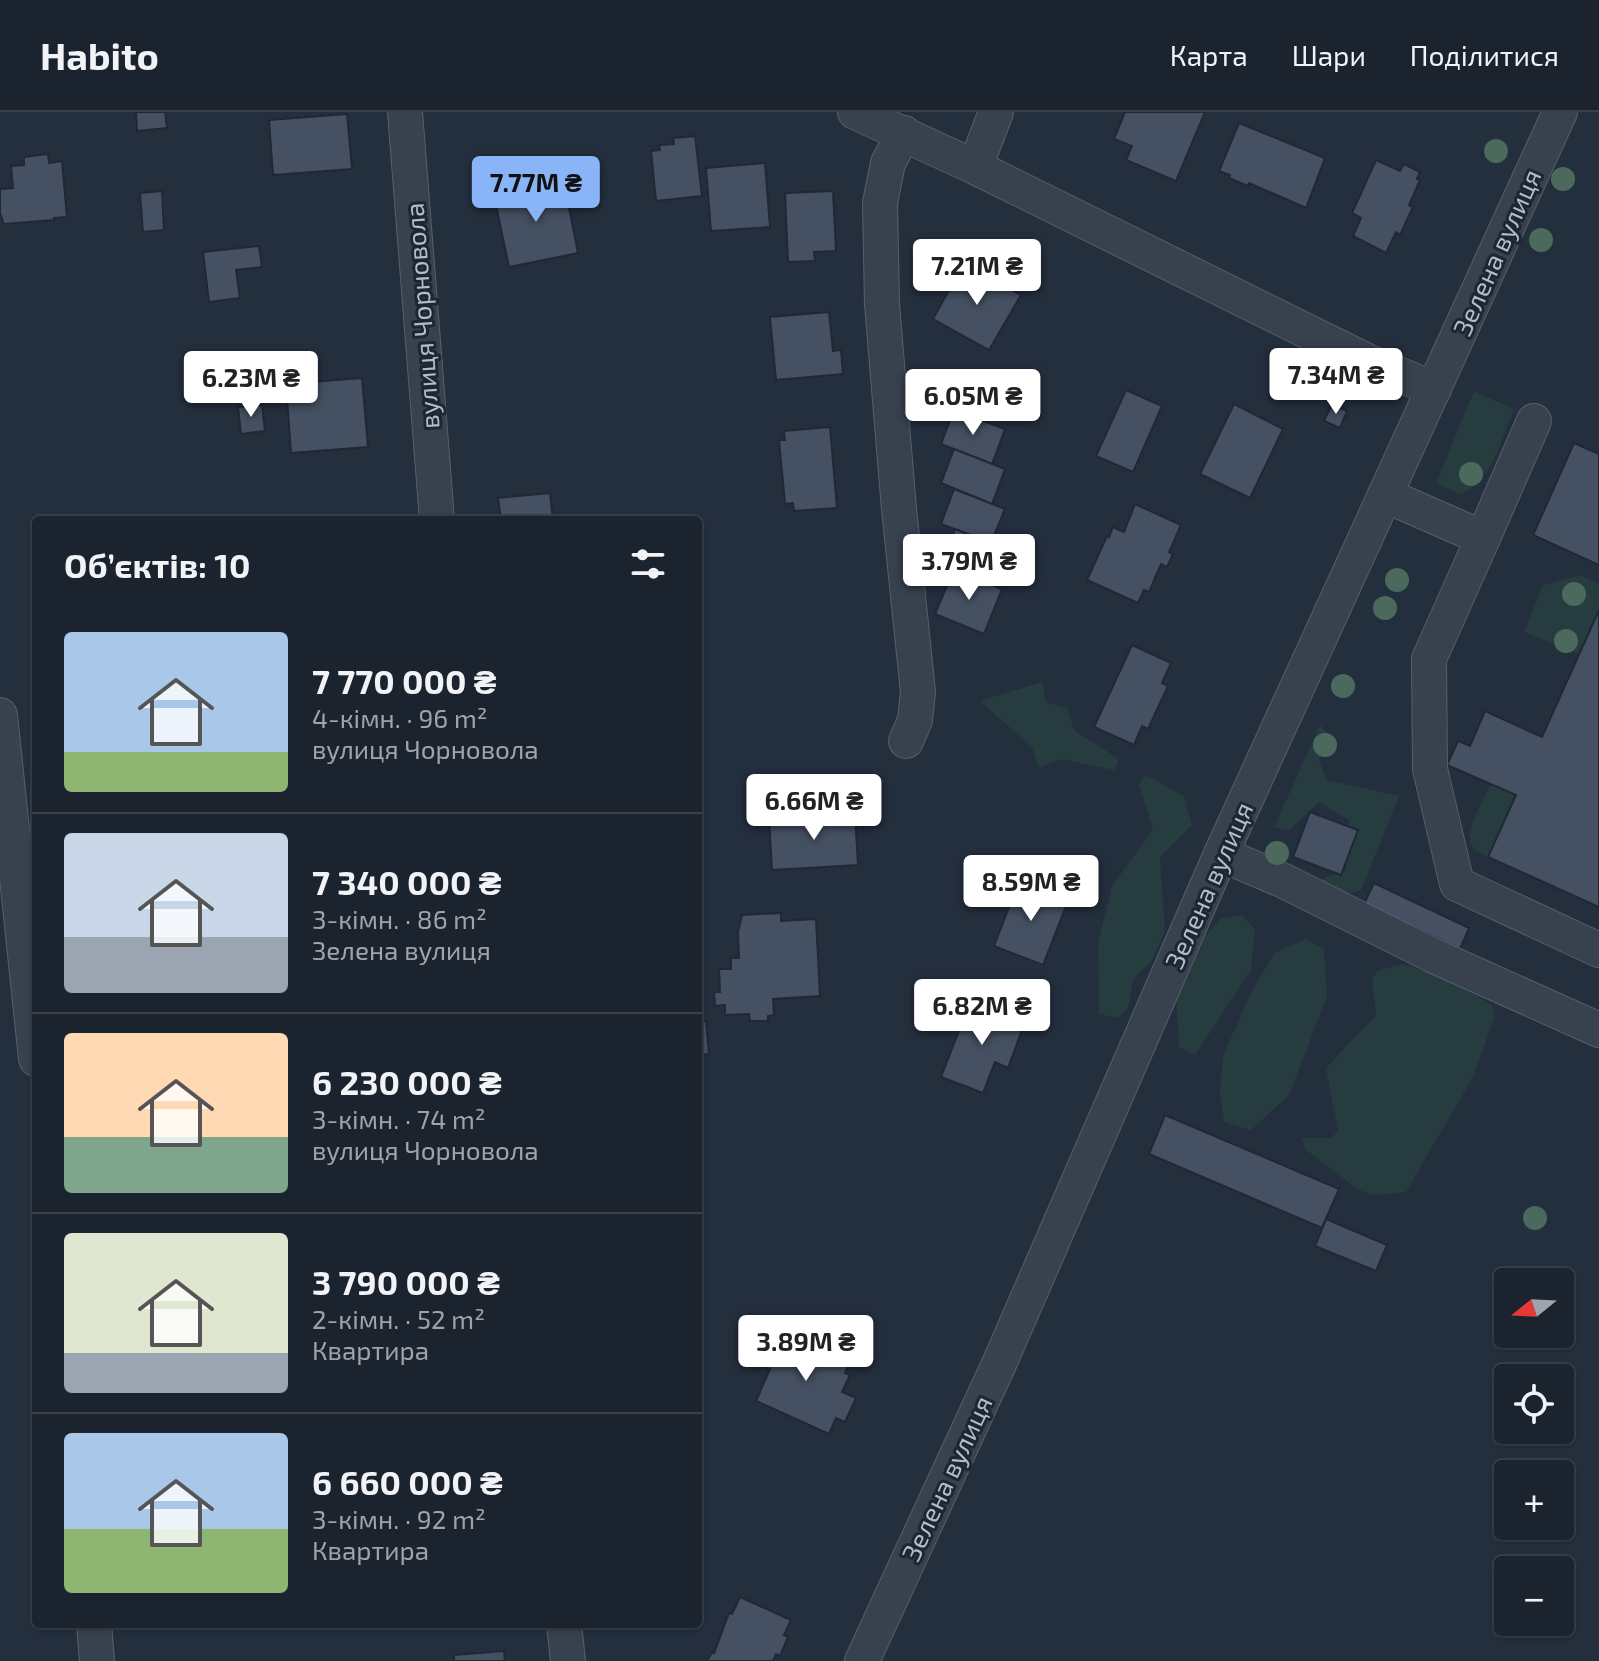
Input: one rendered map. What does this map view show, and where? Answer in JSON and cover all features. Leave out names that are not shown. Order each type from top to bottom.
[{"type":"street","name":"вулиця Чорновола","points":[[405,112],[437,516]]},
{"type":"street","points":[[855,112],[975,167],[1367,361],[1434,389]]},
{"type":"street","points":[[975,167],[996,112]]},
{"type":"street","name":"Зелена вулиця","points":[[862,1661],[999,1364],[1221,854],[1560,112]]},
{"type":"street","points":[[904,133],[888,163],[880,203],[884,320],[918,692],[915,720],[906,741]]},
{"type":"street","points":[[1534,421],[1429,659],[1430,769],[1457,884],[1599,950]]},
{"type":"street","points":[[1385,495],[1483,538]]},
{"type":"street","points":[[0,715],[32,1021]]},
{"type":"street","points":[[1221,854],[1284,881],[1432,955],[1599,1030]]},
{"type":"street","points":[[94,1628],[97,1661]]},
{"type":"street","points":[[564,1628],[568,1661]]},
{"type":"green space","points":[[1474,391],[1514,409],[1488,469],[1472,488],[1461,494],[1436,483]]},
{"type":"green space","points":[[1580,575],[1599,584],[1599,610],[1579,654],[1524,632],[1543,585]]},
{"type":"green space","points":[[1042,682],[1046,702],[1067,708],[1074,730],[1119,759],[1114,770],[1062,759],[1039,768],[1032,747],[980,701]]},
{"type":"green space","points":[[1320,725],[1335,741],[1325,745],[1319,759],[1326,780],[1399,796],[1361,890],[1330,899],[1317,881],[1346,870],[1349,820],[1319,802],[1289,830],[1274,827]]},
{"type":"green space","points":[[1146,775],[1184,796],[1192,825],[1160,857],[1165,931],[1151,962],[1133,979],[1128,1009],[1118,1018],[1099,1014],[1098,943],[1112,886],[1153,830],[1139,784]]},
{"type":"green space","points":[[1491,784],[1516,795],[1488,857],[1473,848],[1470,833]]},
{"type":"green space","points":[[1242,915],[1255,929],[1251,970],[1195,1055],[1179,1047],[1175,974],[1221,918]]},
{"type":"green space","points":[[1306,939],[1324,949],[1327,997],[1289,1095],[1251,1130],[1224,1122],[1220,1091],[1223,1056],[1250,995],[1274,953]]},
{"type":"green space","points":[[1403,964],[1451,980],[1492,1005],[1495,1015],[1474,1075],[1406,1192],[1373,1195],[1359,1190],[1305,1149],[1302,1138],[1331,1138],[1338,1131],[1326,1068],[1376,1015],[1372,980],[1378,970]]},
{"type":"building","points":[[136,112],[165,112],[167,128],[137,131]]},
{"type":"building","points":[[1125,112],[1205,112],[1176,181],[1126,160],[1132,146],[1114,139]]},
{"type":"building","points":[[347,114],[352,169],[273,175],[269,120]]},
{"type":"building","points":[[1239,123],[1325,158],[1306,208],[1249,183],[1248,186],[1229,178],[1230,175],[1219,171]]},
{"type":"building","points":[[695,136],[702,196],[656,201],[651,151],[660,150],[659,145],[674,144],[673,138]]},
{"type":"building","points":[[48,154],[49,163],[62,161],[67,217],[4,224],[0,213],[0,189],[13,188],[11,166],[24,165],[24,157]]},
{"type":"building","points":[[1376,160],[1400,171],[1404,164],[1420,172],[1417,179],[1420,180],[1409,205],[1413,207],[1400,235],[1396,232],[1386,253],[1353,236],[1361,218],[1352,213]]},
{"type":"building","points":[[765,163],[770,227],[711,231],[706,168]]},
{"type":"building","points":[[564,182],[578,253],[509,267],[494,196]]},
{"type":"building","points":[[162,191],[164,230],[143,232],[140,193]]},
{"type":"building","points":[[833,191],[836,251],[814,252],[815,261],[788,262],[785,193]]},
{"type":"building","points":[[259,246],[262,267],[236,270],[240,298],[209,302],[203,252]]},
{"type":"building","points":[[964,263],[1021,295],[989,350],[933,319]]},
{"type":"building","points":[[829,312],[833,351],[841,350],[843,374],[776,380],[770,317]]},
{"type":"building","points":[[362,378],[368,447],[291,453],[286,384]]},
{"type":"building","points":[[1126,390],[1162,406],[1133,472],[1096,456]]},
{"type":"building","points":[[1234,404],[1283,429],[1250,498],[1200,474]]},
{"type":"building","points":[[1332,404],[1347,411],[1340,428],[1324,421]]},
{"type":"building","points":[[262,405],[265,431],[241,434],[238,407]]},
{"type":"building","points":[[954,410],[1005,429],[992,464],[941,444]]},
{"type":"building","points":[[830,427],[837,508],[794,511],[793,503],[785,504],[779,440],[785,440],[784,431]]},
{"type":"building","points":[[1574,443],[1599,454],[1599,565],[1533,535]]},
{"type":"building","points":[[954,449],[1005,469],[992,504],[941,483]]},
{"type":"building","points":[[954,489],[1005,509],[991,543],[941,524]]},
{"type":"building","points":[[550,493],[553,516],[500,516],[498,498]]},
{"type":"building","points":[[1135,504],[1181,525],[1169,552],[1173,554],[1167,567],[1161,564],[1149,592],[1144,590],[1138,603],[1087,580],[1107,536],[1113,527],[1124,532]]},
{"type":"building","points":[[955,529],[1006,549],[993,583],[942,564]]},
{"type":"building","points":[[954,569],[1002,589],[984,634],[935,614]]},
{"type":"building","points":[[1599,610],[1599,907],[1488,857],[1516,795],[1447,765],[1458,741],[1470,746],[1485,711],[1542,737]]},
{"type":"building","points":[[1132,645],[1171,663],[1162,683],[1168,686],[1148,729],[1142,726],[1134,745],[1094,727]]},
{"type":"building","points":[[1310,812],[1358,830],[1341,875],[1293,857]]},
{"type":"building","points":[[855,814],[858,865],[772,870],[769,819]]},
{"type":"building","points":[[1019,881],[1068,901],[1043,965],[994,946]]},
{"type":"building","points":[[1374,883],[1469,928],[1460,949],[1364,904]]},
{"type":"building","points":[[781,913],[781,921],[816,919],[820,996],[773,999],[774,1015],[768,1016],[768,1021],[750,1021],[749,1014],[725,1015],[725,1005],[715,1006],[714,992],[720,992],[719,969],[731,969],[731,958],[739,958],[738,932],[742,915]]},
{"type":"building","points":[[974,1002],[1025,1022],[1008,1068],[995,1062],[983,1093],[941,1077]]},
{"type":"building","points":[[706,1021],[709,1054],[702,1055],[702,1022]]},
{"type":"building","points":[[1165,1115],[1339,1189],[1322,1228],[1149,1154]]},
{"type":"building","points":[[1326,1219],[1387,1245],[1376,1271],[1315,1246]]},
{"type":"building","points":[[780,1329],[851,1361],[845,1373],[850,1375],[842,1392],[856,1398],[845,1422],[836,1418],[829,1434],[756,1401],[770,1369],[763,1366]]},
{"type":"building","points":[[740,1597],[791,1620],[780,1656],[776,1654],[773,1661],[707,1661],[714,1653],[729,1613],[732,1614]]},
{"type":"building","points":[[504,1651],[505,1661],[454,1661],[454,1655]]}]
